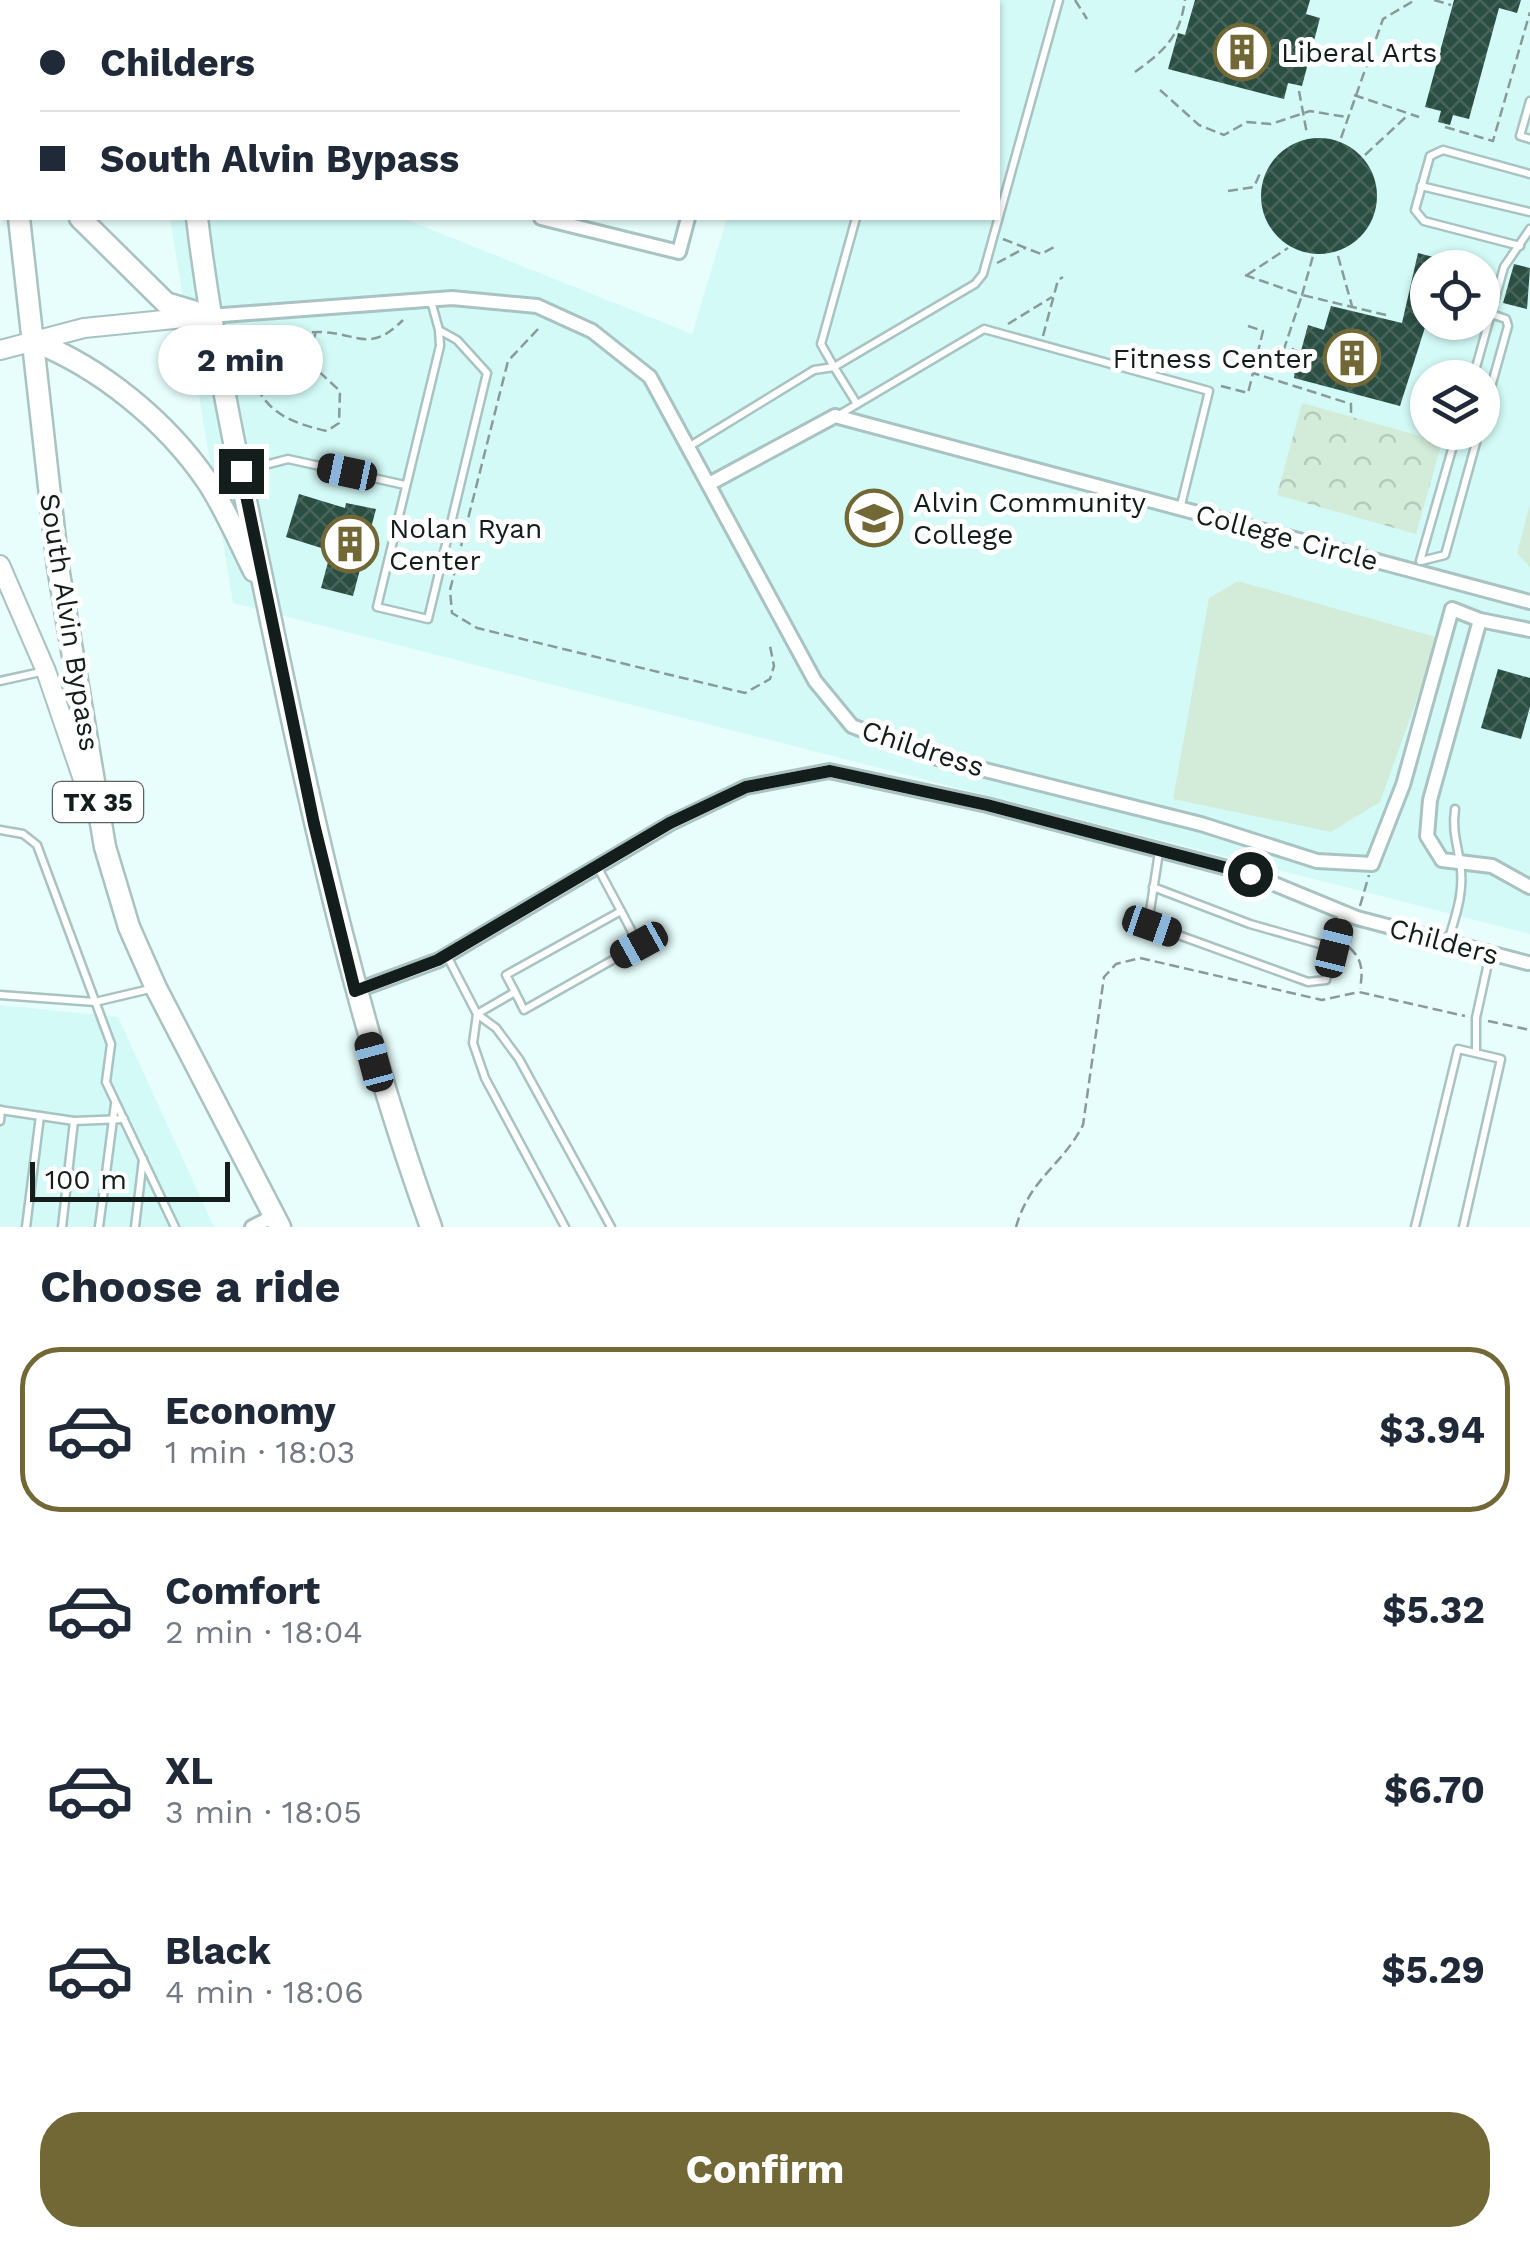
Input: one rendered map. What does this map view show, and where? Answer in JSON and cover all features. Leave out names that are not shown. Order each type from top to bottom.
[{"type":"main road","name":"South Alvin Bypass","points":[[19,220],[58,567],[106,846],[130,928],[156,988],[277,1222]]},
{"type":"main road","points":[[82,220],[166,303],[209,316]]},
{"type":"main road","points":[[198,220],[209,316],[314,824],[355,991],[431,1227]]},
{"type":"main road","points":[[0,350],[84,328],[209,316]]},
{"type":"main road","points":[[33,341],[69,355],[175,438],[208,483],[265,592]]},
{"type":"main road","points":[[0,565],[8,598],[46,671],[106,846]]},
{"type":"street","points":[[549,220],[679,252],[687,220]]},
{"type":"street","name":"Childress","points":[[209,316],[431,300],[537,306],[592,331],[650,376],[815,681],[852,726],[937,758],[1201,824],[1317,861],[1372,864],[1403,785],[1452,609],[1480,620],[1530,630]]},
{"type":"street","points":[[710,484],[836,416]]},
{"type":"street","name":"College Circle","points":[[836,416],[1180,508],[1419,566],[1530,602]]},
{"type":"street","points":[[1480,620],[1430,800],[1427,836],[1442,860],[1492,866],[1530,887]]},
{"type":"street","name":"Childers","points":[[355,991],[447,955],[597,866],[746,787],[830,771],[987,805],[1250,874],[1343,912],[1358,913],[1528,963]]},
{"type":"street","points":[[252,1227],[277,1222]]},
{"type":"lane","points":[[1000,213],[1059,0]]},
{"type":"lane","points":[[1530,101],[1520,136],[1530,139]]},
{"type":"lane","points":[[1520,246],[1424,220],[1415,210],[1430,156],[1444,150],[1530,174]]},
{"type":"lane","points":[[1421,186],[1530,212]]},
{"type":"lane","points":[[855,220],[821,344],[858,404]]},
{"type":"lane","points":[[689,446],[814,370],[834,367],[975,284],[983,274],[998,220]]},
{"type":"lane","points":[[1500,281],[1504,267],[1530,228]]},
{"type":"lane","points":[[431,300],[440,346],[376,607],[428,618],[487,373],[456,340],[439,330]]},
{"type":"lane","points":[[1498,360],[1508,326],[1506,319],[1500,317]]},
{"type":"lane","points":[[836,416],[984,329],[1209,391],[1180,508]]},
{"type":"lane","points":[[1419,566],[1452,450]]},
{"type":"lane","points":[[1419,566],[1445,555],[1474,450]]},
{"type":"lane","points":[[241,471],[288,459],[406,485]]},
{"type":"lane","points":[[0,680],[46,671]]},
{"type":"lane","points":[[1448,942],[1460,900],[1460,863],[1452,837],[1455,809]]},
{"type":"lane","points":[[0,830],[23,834],[38,845],[112,1044],[106,1082],[175,1227]]},
{"type":"lane","points":[[1159,850],[1148,924],[1308,982],[1326,980],[1343,912]]},
{"type":"lane","points":[[597,866],[621,911],[639,945],[524,1010],[506,976],[621,911]]},
{"type":"lane","points":[[1152,887],[1250,924],[1334,948]]},
{"type":"lane","points":[[1476,1052],[1476,1018],[1490,953]]},
{"type":"lane","points":[[447,955],[477,1014],[496,1028],[520,1059],[611,1227]]},
{"type":"lane","points":[[0,994],[95,1002],[156,988]]},
{"type":"lane","points":[[477,1014],[515,992]]},
{"type":"lane","points":[[477,1014],[473,1042],[485,1078],[565,1227]]},
{"type":"lane","points":[[1415,1227],[1458,1048],[1501,1059],[1464,1227]]},
{"type":"lane","points":[[99,1227],[116,1102]]},
{"type":"lane","points":[[0,1121],[0,1110],[74,1121],[124,1119]]},
{"type":"lane","points":[[26,1227],[40,1116]]},
{"type":"lane","points":[[62,1227],[74,1121]]},
{"type":"lane","points":[[135,1227],[143,1159]]},
{"type":"path","points":[[1075,0],[1087,19]]},
{"type":"path","points":[[1135,72],[1168,48],[1181,27],[1186,0]]},
{"type":"path","points":[[1342,138],[1383,19],[1414,0]]},
{"type":"path","points":[[1434,0],[1451,5]]},
{"type":"path","points":[[1445,127],[1494,140],[1530,12]]},
{"type":"path","points":[[1160,90],[1200,125],[1224,135],[1247,122],[1271,124],[1304,112],[1346,118]]},
{"type":"path","points":[[1299,91],[1306,134]]},
{"type":"path","points":[[1354,96],[1419,117]]},
{"type":"path","points":[[1366,155],[1410,114]]},
{"type":"path","points":[[1228,191],[1254,187],[1260,171]]},
{"type":"path","points":[[1002,238],[1042,254],[1056,246]]},
{"type":"path","points":[[995,264],[1026,248]]},
{"type":"path","points":[[1288,248],[1246,276],[1302,295],[1390,316]]},
{"type":"path","points":[[1259,355],[1282,358],[1313,256]]},
{"type":"path","points":[[1338,256],[1352,307]]},
{"type":"path","points":[[1043,338],[1058,280],[1064,277]]},
{"type":"path","points":[[1002,327],[1054,296]]},
{"type":"path","points":[[316,332],[308,356],[313,366],[340,391],[343,408],[340,422],[327,430],[302,426],[269,408],[252,373],[259,351],[316,332],[371,342],[390,334],[403,320]]},
{"type":"path","points":[[1221,386],[1248,393],[1264,331],[1248,326]]},
{"type":"path","points":[[538,329],[508,361],[450,590],[452,614],[477,628],[745,693],[770,679],[774,666],[770,646]]},
{"type":"path","points":[[1253,373],[1351,404],[1351,415]]},
{"type":"path","points":[[1359,992],[1363,972],[1359,956],[1349,947],[1368,876]]},
{"type":"path","points":[[1016,1227],[1024,1197],[1083,1125],[1104,978],[1116,964],[1140,958],[1322,1000],[1359,992],[1530,1030]]},
{"type":"shaded area","name":"Alvin Community College","points":[[1000,0],[1530,0],[1530,934],[233,603],[170,220],[407,220],[692,334],[726,220],[1000,220]]},
{"type":"shaded area","points":[[0,1005],[118,1017],[214,1227],[0,1227]]},
{"type":"green space","points":[[1302,403],[1410,433],[1410,450],[1440,450],[1416,534],[1277,495]]},
{"type":"green space","points":[[1530,504],[1530,567],[1517,553]]},
{"type":"green space","points":[[1238,581],[1439,638],[1380,802],[1331,832],[1173,799],[1209,598]]},
{"type":"building","name":"Liberal Arts","points":[[1195,0],[1310,0],[1306,14],[1320,18],[1302,86],[1288,83],[1284,99],[1168,69],[1178,33],[1185,35]]},
{"type":"building","points":[[1454,0],[1521,0],[1517,13],[1499,8],[1469,119],[1453,115],[1450,125],[1438,122],[1441,111],[1425,107]]},
{"type":"building","points":[[1319,138],[1341,143],[1360,155],[1372,174],[1377,196],[1372,218],[1360,237],[1341,249],[1319,254],[1297,249],[1278,237],[1266,218],[1261,196],[1266,174],[1278,155],[1297,143]]},
{"type":"building","points":[[1514,264],[1530,268],[1527,309],[1503,303]]},
{"type":"building","name":"Fitness Center","points":[[1410,288],[1410,340],[1421,340],[1415,360],[1410,360],[1410,375],[1400,406],[1294,378],[1295,369],[1288,366],[1292,348],[1301,351],[1308,325],[1324,330],[1331,306],[1402,323]]},
{"type":"building","name":"Nolan Ryan Center","points":[[299,494],[345,508],[346,503],[376,509],[353,596],[321,588],[331,551],[286,537]]},
{"type":"building","points":[[1498,669],[1530,678],[1530,707],[1521,739],[1481,728]]},
{"type":"place","name":"Liberal Arts","points":[[1242,52]]},
{"type":"place","name":"Fitness Center","points":[[1352,358]]},
{"type":"place","name":"Alvin Community College","points":[[874,518]]},
{"type":"place","name":"Nolan Ryan Center","points":[[350,544]]},
{"type":"route","points":[[241,471],[314,824],[355,991],[438,960],[670,823],[746,787],[830,771],[987,805],[1250,874]]}]
